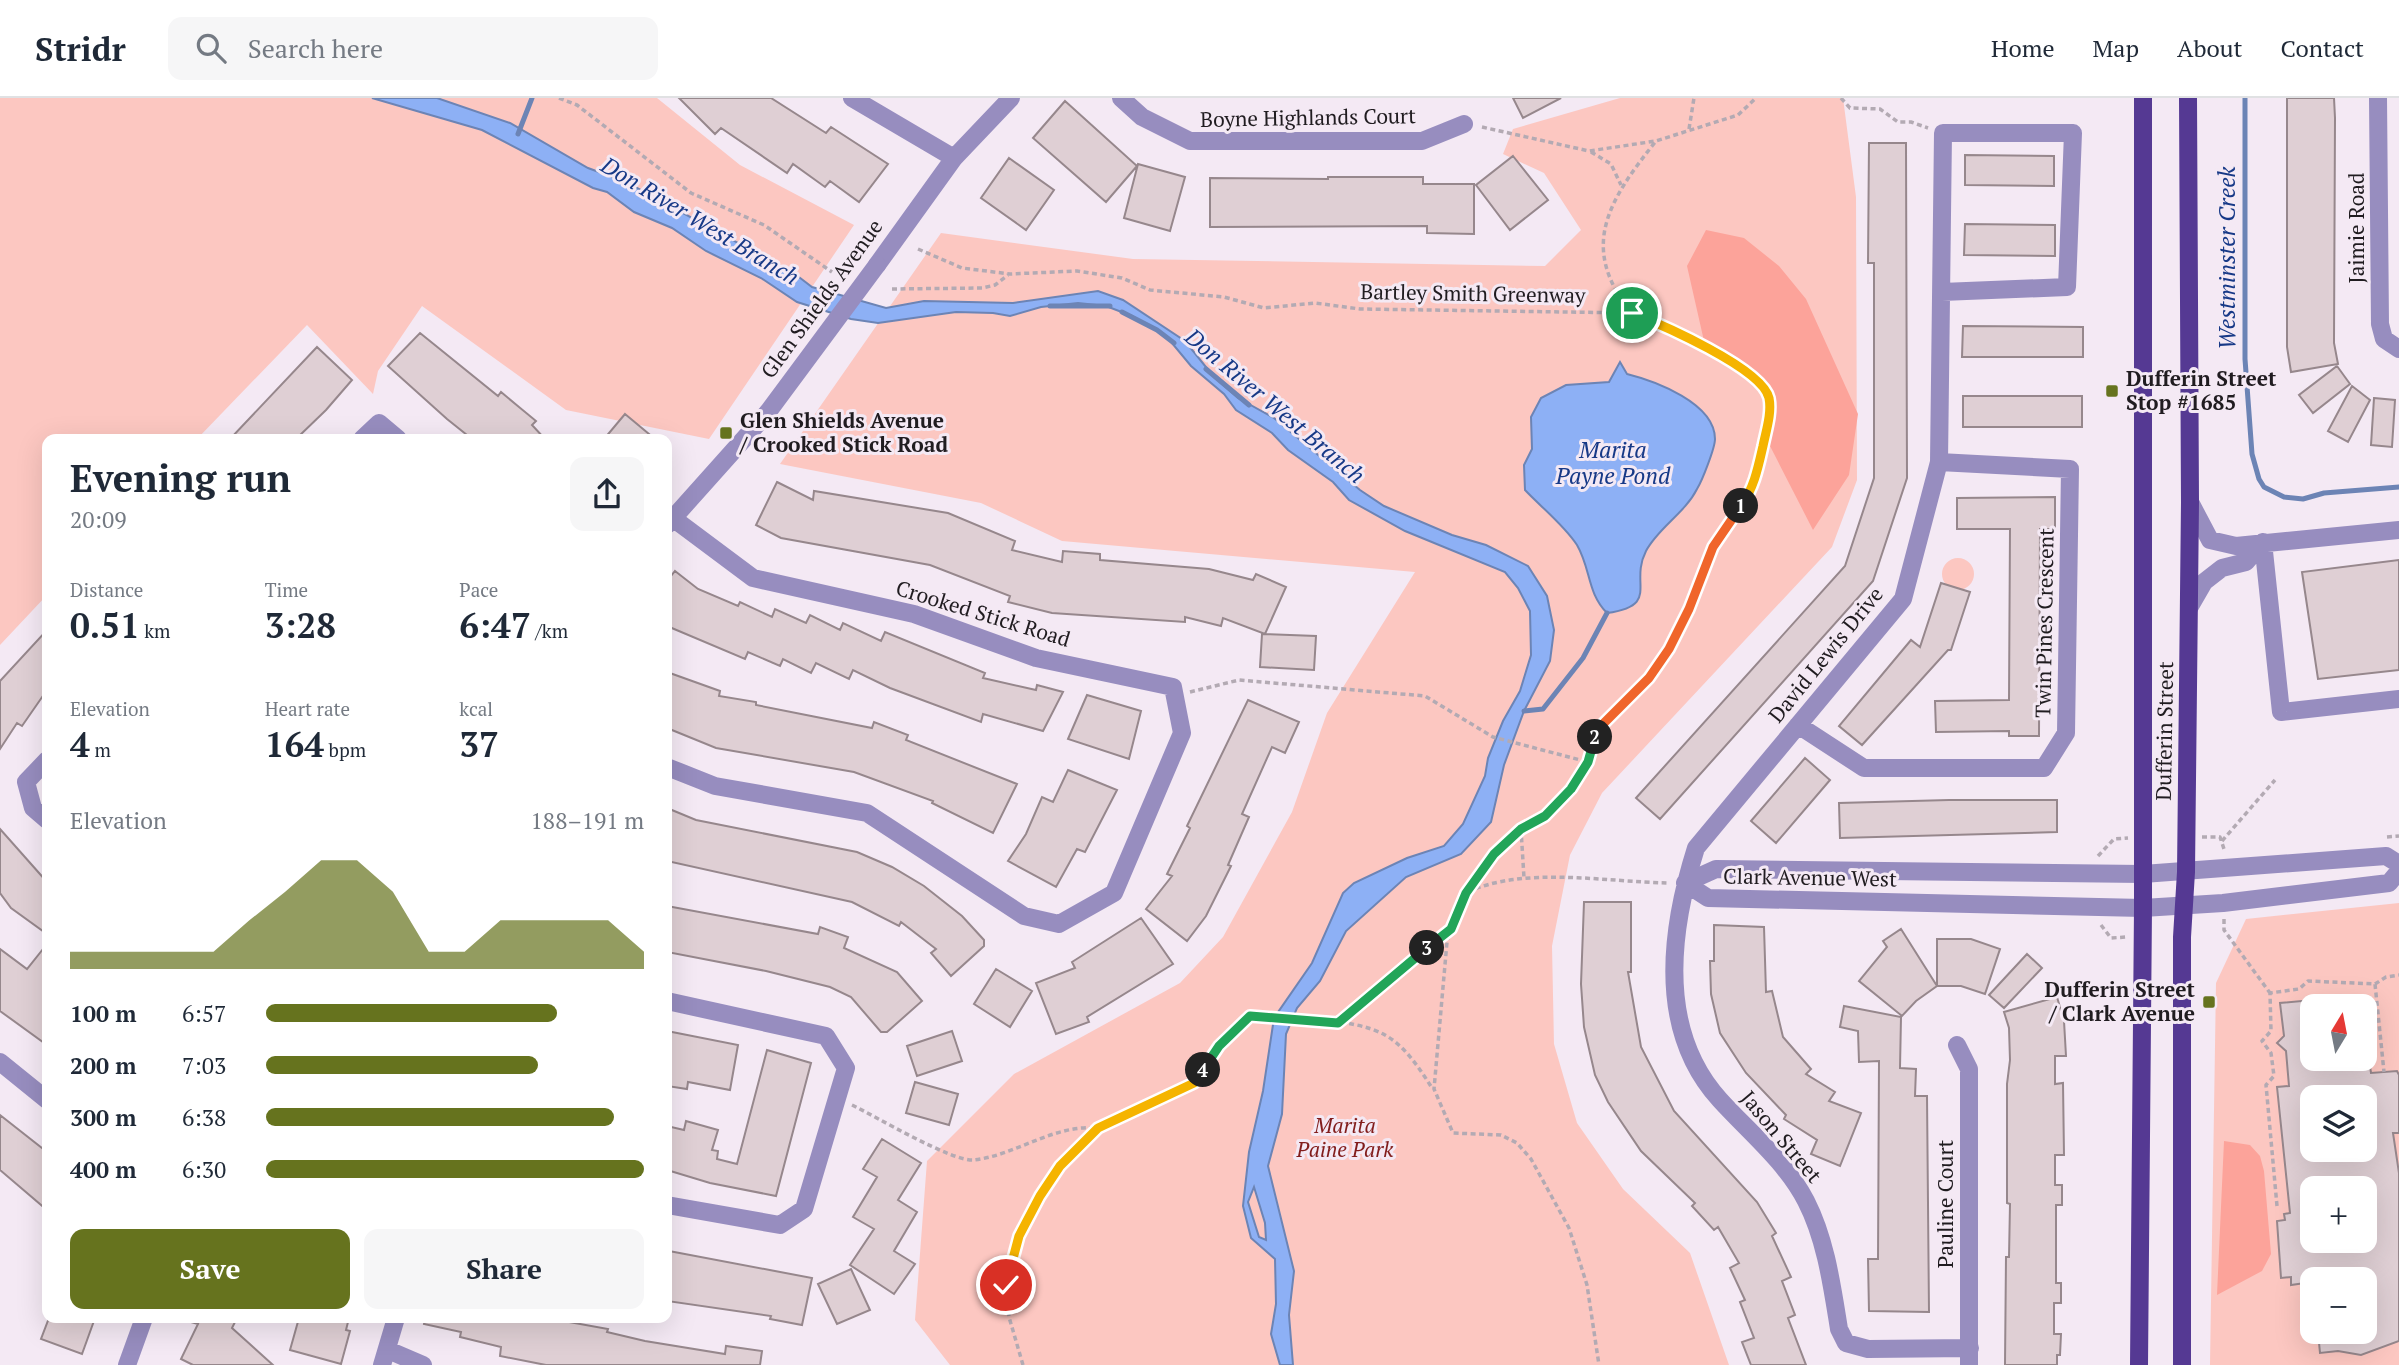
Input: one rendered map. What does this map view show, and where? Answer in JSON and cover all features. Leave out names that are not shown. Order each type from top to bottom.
[{"type":"main road","name":"Dufferin Street","points":[[2139,1365],[2143,908],[2143,98]]},
{"type":"main road","name":"Dufferin Street","points":[[2182,1365],[2184,907],[2190,502],[2188,98]]},
{"type":"street","points":[[852,98],[954,158]]},
{"type":"street","name":"Glen Shields Avenue","points":[[672,521],[768,412],[954,158],[1011,98]]},
{"type":"street","name":"Boyne Highlands Court","points":[[1121,98],[1142,117],[1190,141],[1422,141],[1464,124]]},
{"type":"street","name":"Jaimie Road","points":[[2378,98],[2380,324],[2384,339],[2399,349]]},
{"type":"street","points":[[1942,292],[2067,287],[2073,133],[1943,133]]},
{"type":"street","name":"David Lewis Drive","points":[[1685,883],[1696,849],[1903,599],[1939,462],[1943,133]]},
{"type":"street","points":[[367,434],[379,423],[392,434]]},
{"type":"street","name":"Twin Pines Crescent","points":[[1798,725],[1864,768],[2044,768],[2066,733],[2070,469],[1939,462]]},
{"type":"street","points":[[2190,502],[2210,540],[2236,546],[2399,530]]},
{"type":"street","name":"Crooked Stick Road","points":[[672,523],[753,578],[914,614],[1036,659],[1173,687],[1176,695]]},
{"type":"street","points":[[2189,608],[2204,582],[2222,568],[2246,562],[2263,542]]},
{"type":"street","points":[[2263,542],[2281,712],[2399,699]]},
{"type":"street","points":[[672,769],[715,786],[867,813],[1024,916],[1059,924],[1114,893],[1182,733],[1176,695]]},
{"type":"street","points":[[42,765],[26,782],[33,808],[42,816]]},
{"type":"street","name":"Clark Avenue West","points":[[1685,883],[1716,869],[2143,874],[2386,856],[2399,864]]},
{"type":"street","name":"Clark Avenue West","points":[[1685,883],[1708,898],[2143,908],[2184,907],[2389,883],[2399,871]]},
{"type":"street","name":"Jason Street","points":[[1685,883],[1673,947],[1675,992],[1697,1069],[1717,1097],[1777,1161],[1805,1198],[1818,1229],[1839,1329],[1846,1343],[1868,1349],[1970,1356]]},
{"type":"street","points":[[672,1002],[826,1036],[846,1068],[804,1209],[779,1225],[672,1206]]},
{"type":"street","name":"Pauline Court","points":[[1957,1045],[1969,1069],[1970,1356]]},
{"type":"street","points":[[0,1062],[42,1096]]},
{"type":"street","points":[[127,1365],[142,1323]]},
{"type":"street","points":[[395,1323],[385,1358],[423,1365]]},
{"type":"path","points":[[559,98],[577,106],[691,193],[764,225],[832,272]]},
{"type":"path","points":[[1689,129],[1694,98]]},
{"type":"path","points":[[1464,124],[1589,150],[1656,141],[1738,115],[1756,98]]},
{"type":"path","points":[[1841,98],[1850,108],[1880,109],[1898,122],[1911,121],[1943,133]]},
{"type":"path","points":[[1632,313],[1613,290],[1603,261],[1604,236],[1621,185],[1656,141]]},
{"type":"path","points":[[1589,150],[1611,164],[1621,185]]},
{"type":"path","name":"Bartley Smith Greenway","points":[[918,249],[962,268],[1010,274],[1077,271],[1122,278],[1150,290],[1224,297],[1264,308],[1315,303],[1360,309],[1632,313],[1682,333],[1727,359],[1755,381],[1769,397],[1769,419],[1754,481],[1713,547],[1689,609],[1669,649],[1649,678],[1598,729],[1588,762],[1571,789],[1545,816],[1521,829],[1494,854],[1466,893],[1451,929],[1440,995],[1434,1089],[1453,1133],[1501,1135],[1517,1143],[1531,1159],[1569,1228],[1587,1285],[1600,1365]]},
{"type":"path","name":"Bartley Smith Greenway","points":[[892,289],[982,288],[995,285],[1010,274]]},
{"type":"path","points":[[1176,695],[1239,680],[1424,696],[1493,737],[1588,762]]},
{"type":"path","points":[[2225,847],[2221,839],[2275,780]]},
{"type":"path","points":[[1521,829],[1524,878]]},
{"type":"path","points":[[2098,853],[2114,839]]},
{"type":"path","points":[[1466,893],[1482,885],[1524,878],[1656,882]]},
{"type":"path","points":[[2223,916],[2224,930],[2270,993],[2271,1031],[2262,1041],[2271,1053],[2274,1076],[2266,1086],[2277,1206]]},
{"type":"path","points":[[2098,922],[2111,938]]},
{"type":"path","points":[[1338,1023],[1451,929]]},
{"type":"path","points":[[2270,993],[2298,989],[2308,981],[2322,979],[2330,984],[2375,984],[2386,977],[2399,975]]},
{"type":"path","points":[[2375,984],[2384,1072]]},
{"type":"path","points":[[1023,1365],[1009,1317],[1006,1285],[1019,1236],[1040,1196],[1060,1166],[1098,1128],[1194,1083],[1219,1046],[1250,1016],[1360,1024],[1387,1036],[1416,1063],[1434,1089]]},
{"type":"path","points":[[838,1098],[950,1154],[972,1160],[1023,1146],[1065,1129],[1098,1128]]},
{"type":"green space","points":[[0,98],[657,98],[740,165],[854,225],[709,439],[566,410],[422,306],[378,371],[373,394],[307,325],[202,434],[42,434],[42,600],[0,645]]},
{"type":"green space","name":"Marita Paine Park","points":[[1620,98],[1843,98],[1856,197],[1857,480],[1832,547],[1602,793],[1570,855],[1552,946],[1554,1044],[1577,1123],[1623,1189],[1690,1253],[1729,1365],[950,1365],[915,1320],[927,1161],[1014,1074],[1180,983],[1223,937],[1292,812],[1327,713],[1415,572],[1062,541],[981,503],[780,464],[941,233],[1133,259],[1545,266],[1581,230],[1544,173],[1503,154],[1513,129]]},
{"type":"green space","points":[[1958,558],[1969,563],[1974,574],[1969,585],[1958,590],[1947,585],[1942,574],[1947,563]]},
{"type":"green space","points":[[2399,903],[2399,1365],[2210,1365],[2216,983],[2246,919]]},
{"type":"shaded area","points":[[1706,230],[1744,238],[1779,266],[1806,299],[1858,414],[1849,475],[1813,530],[1770,446],[1770,388],[1704,341],[1687,266]]},
{"type":"shaded area","points":[[2224,1141],[2250,1145],[2260,1156],[2264,1171],[2271,1254],[2262,1271],[2217,1295]]},
{"type":"water","points":[[372,98],[437,98],[510,123],[588,168],[626,182],[795,274],[812,287],[886,308],[924,301],[1013,303],[1098,291],[1123,300],[1185,341],[1214,377],[1238,398],[1274,418],[1360,490],[1384,506],[1452,535],[1486,545],[1528,566],[1547,596],[1554,630],[1550,661],[1524,711],[1504,765],[1491,822],[1461,854],[1406,877],[1346,931],[1320,981],[1297,1008],[1286,1034],[1282,1114],[1268,1166],[1294,1271],[1289,1315],[1293,1365],[1280,1365],[1271,1334],[1276,1304],[1275,1259],[1251,1238],[1243,1206],[1249,1152],[1263,1091],[1274,1018],[1312,963],[1343,893],[1354,883],[1407,858],[1444,846],[1463,824],[1485,776],[1488,758],[1503,721],[1520,691],[1531,655],[1530,611],[1518,588],[1505,572],[1405,531],[1349,500],[1333,482],[1288,450],[1272,433],[1236,410],[1224,394],[1191,366],[1167,337],[1132,316],[1106,306],[1078,303],[1041,307],[1010,316],[956,312],[878,323],[851,319],[797,302],[761,278],[706,251],[672,228],[634,212],[607,192],[593,188],[482,130]],"holes":[[[1254,1187],[1265,1223],[1266,1240],[1259,1237],[1248,1202]]]},
{"type":"water","name":"Marita Payne Pond","points":[[1620,362],[1627,374],[1667,388],[1695,404],[1712,426],[1715,439],[1705,472],[1692,498],[1657,535],[1646,551],[1640,573],[1639,599],[1633,605],[1607,613],[1592,589],[1577,545],[1525,490],[1524,465],[1532,449],[1531,417],[1541,398],[1566,385],[1609,382]]},
{"type":"building","points":[[679,98],[771,98],[826,133],[831,127],[888,164],[859,202],[830,181],[825,187],[793,164],[787,173],[721,128],[715,134]]},
{"type":"building","points":[[1513,98],[1561,98],[1523,118]]},
{"type":"building","points":[[2287,98],[2334,98],[2335,118],[2334,343],[2338,364],[2291,372],[2287,347]]},
{"type":"building","points":[[1065,101],[1137,166],[1106,202],[1033,138]]},
{"type":"building","points":[[1869,143],[1906,143],[1907,478],[1873,581],[1660,819],[1636,798],[1845,566],[1874,478],[1874,263],[1868,263]]},
{"type":"building","points":[[1965,155],[2054,156],[2054,186],[1965,185]]},
{"type":"building","points":[[1513,156],[1548,200],[1510,230],[1476,185]]},
{"type":"building","points":[[1009,158],[1054,190],[1026,230],[981,198]]},
{"type":"building","points":[[1138,164],[1185,177],[1170,231],[1124,218]]},
{"type":"building","points":[[1423,177],[1423,184],[1474,184],[1474,234],[1427,233],[1427,226],[1210,227],[1210,178]]},
{"type":"building","points":[[1965,224],[2055,225],[2055,256],[1964,255]]},
{"type":"building","points":[[1963,326],[2083,327],[2083,357],[1962,357]]},
{"type":"building","points":[[420,333],[498,396],[501,392],[536,421],[532,425],[540,434],[466,434],[388,366]]},
{"type":"building","points":[[317,347],[352,380],[301,434],[235,434]]},
{"type":"building","points":[[2337,366],[2350,384],[2313,413],[2299,395]]},
{"type":"building","points":[[2352,386],[2370,400],[2348,442],[2328,431]]},
{"type":"building","points":[[1963,396],[2082,396],[2082,427],[1963,427]]},
{"type":"building","points":[[2374,398],[2395,400],[2392,447],[2371,445]]},
{"type":"building","points":[[625,414],[649,434],[608,434]]},
{"type":"building","points":[[777,482],[813,500],[814,491],[948,513],[1015,541],[1012,550],[1062,562],[1063,551],[1100,554],[1100,560],[1209,569],[1253,580],[1256,574],[1286,587],[1265,634],[1223,618],[1221,626],[1185,617],[1185,622],[1052,613],[1008,602],[1010,596],[930,565],[781,538],[756,525]]},
{"type":"building","points":[[2055,497],[2055,529],[2040,529],[2039,736],[2009,736],[2009,731],[1936,732],[1935,701],[2009,700],[2010,529],[1957,529],[1957,498]]},
{"type":"building","points":[[2399,560],[2399,670],[2318,679],[2302,572]]},
{"type":"building","points":[[675,571],[698,589],[738,606],[740,602],[772,617],[775,609],[806,623],[810,615],[840,630],[843,623],[881,641],[885,632],[985,673],[983,678],[1036,690],[1037,685],[1063,692],[1043,731],[983,714],[981,722],[890,688],[853,670],[849,679],[816,663],[811,673],[783,659],[780,666],[748,652],[745,659],[672,628],[672,575]]},
{"type":"building","points":[[1941,583],[1970,592],[1951,650],[1948,650],[1862,745],[1839,726],[1911,640],[1920,647]]},
{"type":"building","points":[[1262,634],[1316,636],[1314,670],[1260,667]]},
{"type":"building","points":[[42,635],[42,697],[22,726],[17,723],[0,749],[0,681]]},
{"type":"building","points":[[672,674],[720,691],[719,696],[756,702],[756,705],[872,728],[874,722],[908,735],[906,740],[1017,784],[993,833],[932,803],[933,801],[854,772],[716,748],[672,730]]},
{"type":"building","points":[[1087,695],[1141,711],[1129,759],[1068,739]]},
{"type":"building","points":[[1248,700],[1299,722],[1285,753],[1272,747],[1242,814],[1249,817],[1228,865],[1231,866],[1206,916],[1187,941],[1146,909],[1172,876],[1167,874],[1190,828],[1187,826]]},
{"type":"building","points":[[1805,758],[1830,780],[1776,843],[1751,821]]},
{"type":"building","points":[[1068,770],[1117,790],[1085,852],[1077,849],[1056,887],[1008,861],[1026,834],[1042,797],[1053,802]]},
{"type":"building","points":[[2057,800],[2057,832],[1840,838],[1839,803]]},
{"type":"building","points":[[672,810],[696,820],[857,852],[892,867],[924,886],[962,916],[984,940],[984,946],[951,976],[931,953],[936,949],[901,922],[899,926],[852,902],[672,862]]},
{"type":"building","points":[[0,829],[42,876],[42,930],[11,908],[0,893]]},
{"type":"building","points":[[1584,902],[1631,902],[1631,972],[1628,972],[1641,1047],[1674,1111],[1757,1202],[1776,1233],[1772,1236],[1791,1277],[1782,1281],[1795,1315],[1788,1318],[1806,1365],[1751,1365],[1742,1342],[1754,1338],[1740,1302],[1745,1300],[1730,1268],[1739,1263],[1718,1227],[1714,1230],[1692,1206],[1695,1203],[1641,1151],[1608,1102],[1595,1075],[1584,1027],[1581,984]]},
{"type":"building","points":[[672,907],[818,934],[820,927],[848,937],[844,948],[897,972],[922,1001],[887,1032],[881,1032],[851,997],[830,987],[766,971],[672,953]]},
{"type":"building","points":[[1141,918],[1173,964],[1087,1017],[1089,1022],[1056,1034],[1036,983],[1075,968],[1072,962]]},
{"type":"building","points":[[1714,925],[1764,927],[1766,992],[1772,991],[1783,1037],[1811,1069],[1806,1074],[1835,1092],[1829,1101],[1861,1113],[1840,1166],[1811,1154],[1817,1140],[1784,1119],[1786,1115],[1746,1073],[1720,1033],[1711,994],[1710,961],[1714,961]]},
{"type":"building","points":[[1901,929],[1937,986],[1916,1001],[1902,1016],[1859,981],[1887,947],[1883,941]]},
{"type":"building","points":[[1937,939],[1971,939],[2000,949],[1985,994],[1961,986],[1937,986]]},
{"type":"building","points":[[0,949],[27,969],[42,950],[42,1041],[0,1011]]},
{"type":"building","points":[[2027,954],[2042,968],[2004,1008],[1989,995]]},
{"type":"building","points":[[996,969],[1032,991],[1010,1027],[974,1004]]},
{"type":"building","points":[[2057,997],[2064,1021],[2066,1056],[2055,1056],[2055,1084],[2063,1083],[2064,1155],[2055,1155],[2055,1185],[2062,1185],[2062,1205],[2056,1205],[2056,1283],[2061,1283],[2061,1303],[2054,1303],[2054,1334],[2061,1334],[2060,1355],[2057,1355],[2057,1365],[2005,1365],[2006,1257],[2009,1257],[2010,1204],[2007,1203],[2007,1084],[2010,1060],[2009,1028],[2004,1012]]},
{"type":"building","points":[[2300,1001],[2300,1071],[2397,1071],[2399,1075],[2399,1133],[2393,1133],[2399,1173],[2399,1341],[2361,1355],[2338,1351],[2320,1353],[2319,1344],[2377,1344],[2377,1267],[2300,1267],[2300,1284],[2291,1285],[2291,1277],[2281,1278],[2277,1221],[2285,1220],[2284,1214],[2290,1213],[2277,1087],[2289,1086],[2286,1051],[2277,1043],[2284,1036],[2280,1003]]},
{"type":"building","points":[[1844,1006],[1901,1017],[1900,1068],[1916,1069],[1915,1096],[1927,1096],[1929,1312],[1869,1311],[1868,1259],[1878,1259],[1879,1061],[1859,1062],[1858,1031],[1840,1027]]},
{"type":"building","points":[[952,1031],[962,1061],[917,1076],[907,1046]]},
{"type":"building","points":[[672,1032],[738,1045],[730,1090],[688,1082],[687,1089],[672,1087]]},
{"type":"building","points":[[767,1050],[811,1063],[776,1196],[710,1183],[672,1172],[672,1127],[684,1130],[686,1121],[718,1130],[712,1150],[718,1151],[717,1159],[737,1164]]},
{"type":"building","points":[[915,1082],[958,1094],[949,1125],[906,1113]]},
{"type":"building","points":[[0,1115],[42,1148],[42,1206],[0,1170]]},
{"type":"building","points":[[882,1139],[921,1163],[898,1200],[917,1212],[894,1251],[915,1264],[894,1294],[850,1265],[874,1229],[853,1217],[877,1177],[863,1169]]},
{"type":"building","points":[[672,1252],[812,1278],[802,1325],[770,1319],[771,1316],[672,1302]]},
{"type":"building","points":[[851,1269],[870,1310],[837,1324],[818,1284]]},
{"type":"building","points":[[47,1323],[93,1323],[82,1354],[41,1339]]},
{"type":"building","points":[[194,1323],[234,1323],[232,1328],[273,1365],[193,1365],[181,1359],[198,1324]]},
{"type":"building","points":[[298,1323],[348,1323],[346,1330],[350,1331],[341,1364],[290,1350]]},
{"type":"building","points":[[575,1323],[608,1329],[607,1332],[645,1341],[725,1354],[726,1346],[762,1351],[760,1365],[546,1365],[500,1356],[501,1347],[460,1337],[461,1332],[424,1324]]},
{"type":"waterway","points":[[518,134],[532,98]]},
{"type":"waterway","name":"Westminster Creek","points":[[2245,98],[2245,359],[2252,454],[2259,479],[2264,487],[2284,497],[2303,499],[2324,493],[2399,487]]},
{"type":"waterway","name":"Don River West Branch","points":[[1050,306],[1110,306]]},
{"type":"waterway","name":"Don River West Branch","points":[[1122,312],[1157,330],[1174,343]]},
{"type":"waterway","name":"Don River West Branch","points":[[1206,369],[1249,405]]},
{"type":"waterway","points":[[1524,711],[1543,709],[1583,658],[1607,613]]},
{"type":"place","name":"Dufferin Street Stop #1685","points":[[2112,391]]},
{"type":"place","name":"Glen Shields Avenue / Crooked Stick Road","points":[[726,433]]},
{"type":"place","name":"Dufferin Street / Clark Avenue","points":[[2209,1002]]},
{"type":"route","points":[[1006,1285],[1019,1236],[1040,1196],[1060,1166],[1098,1128],[1164,1100],[1194,1083],[1219,1046],[1250,1016],[1338,1023],[1451,929],[1466,893],[1494,854],[1521,829],[1545,816],[1571,789],[1588,762],[1598,729],[1649,678],[1669,649],[1689,609],[1713,547],[1745,500],[1754,481],[1769,419],[1769,397],[1764,388],[1727,359],[1682,333],[1632,313]]}]
